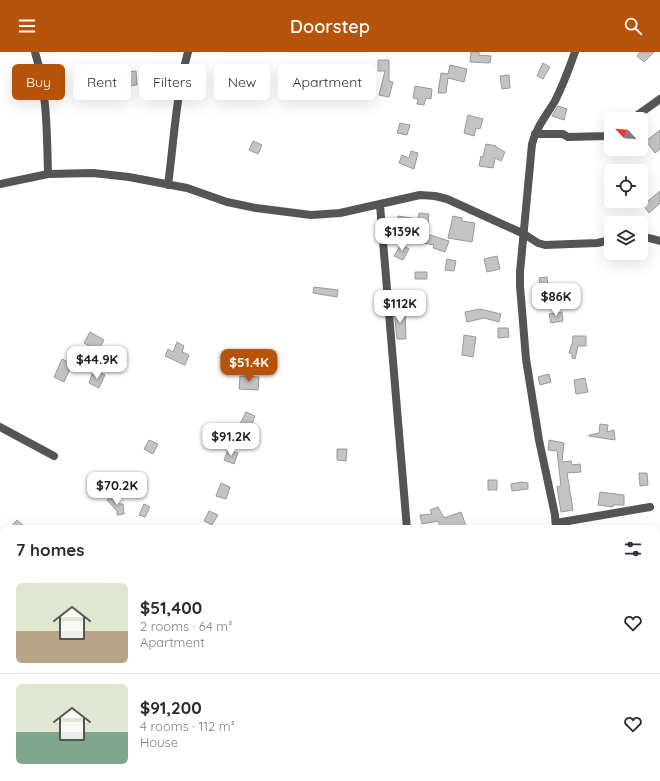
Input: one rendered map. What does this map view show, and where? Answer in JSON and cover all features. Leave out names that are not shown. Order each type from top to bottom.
[{"type":"street","points":[[35,52],[40,67],[45,101],[48,174]]},
{"type":"street","points":[[168,184],[176,113],[184,65],[188,52]]},
{"type":"street","points":[[556,525],[539,440],[526,359],[520,272],[532,144],[535,134],[563,85],[575,52]]},
{"type":"street","points":[[642,112],[660,99]]},
{"type":"street","points":[[535,134],[563,134],[568,137],[604,136]]},
{"type":"street","points":[[0,184],[48,174],[93,173],[130,177],[187,188],[227,202],[256,208],[311,215],[334,213],[380,205],[420,196],[435,196],[447,199],[545,245],[604,242]]},
{"type":"street","points":[[380,205],[407,525]]},
{"type":"street","points":[[648,238],[660,241]]},
{"type":"street","points":[[0,427],[54,456]]},
{"type":"street","points":[[561,525],[650,507]]},
{"type":"building","points":[[471,52],[479,52],[479,55],[491,56],[490,63],[470,62]]},
{"type":"building","points":[[640,52],[654,52],[644,62],[637,56]]},
{"type":"building","points":[[378,60],[389,60],[389,81],[393,82],[389,97],[379,95],[385,71],[378,71]]},
{"type":"building","points":[[543,63],[550,67],[543,79],[537,76]]},
{"type":"building","points":[[450,65],[467,69],[464,82],[448,78],[446,93],[438,93],[441,73],[448,74]]},
{"type":"building","points":[[131,71],[136,71],[137,85],[131,86]]},
{"type":"building","points":[[509,75],[510,88],[502,89],[500,76]]},
{"type":"building","points":[[415,86],[432,89],[431,99],[426,98],[424,105],[417,104],[418,99],[413,98]]},
{"type":"building","points":[[558,106],[567,109],[564,120],[552,116]]},
{"type":"building","points":[[468,115],[483,119],[480,129],[476,128],[474,136],[464,133]]},
{"type":"building","points":[[400,123],[410,125],[407,135],[397,133]]},
{"type":"building","points":[[660,130],[660,149],[655,153],[648,144],[648,139]]},
{"type":"building","points":[[253,141],[262,145],[258,154],[249,150]]},
{"type":"building","points":[[486,144],[496,146],[505,152],[501,161],[495,158],[493,168],[479,166]]},
{"type":"building","points":[[411,151],[418,153],[414,169],[399,163],[402,155],[409,158]]},
{"type":"building","points":[[660,191],[660,203],[649,213],[645,208],[648,208],[648,201]]},
{"type":"building","points":[[419,213],[429,214],[427,234],[449,241],[445,252],[433,248],[434,245],[412,241],[414,233],[396,231],[398,216],[418,219]]},
{"type":"building","points":[[453,216],[462,218],[462,221],[475,223],[472,242],[448,238]]},
{"type":"building","points":[[401,244],[409,249],[403,260],[394,256]]},
{"type":"building","points":[[497,256],[500,269],[487,272],[484,259]]},
{"type":"building","points":[[447,259],[456,261],[454,271],[445,270]]},
{"type":"building","points":[[415,272],[427,272],[427,279],[415,279]]},
{"type":"building","points":[[547,277],[548,286],[553,285],[554,296],[534,298],[533,287],[540,286],[539,278]]},
{"type":"building","points":[[314,287],[338,290],[337,297],[313,293]]},
{"type":"building","points":[[480,309],[501,314],[499,322],[484,318],[467,322],[465,312]]},
{"type":"building","points":[[394,310],[405,310],[406,339],[397,339]]},
{"type":"building","points":[[562,312],[563,321],[551,323],[549,314]]},
{"type":"building","points":[[498,328],[508,328],[509,337],[498,338]]},
{"type":"building","points":[[90,332],[104,340],[98,351],[84,343]]},
{"type":"building","points":[[464,335],[476,337],[473,357],[462,355]]},
{"type":"building","points":[[573,336],[586,336],[586,346],[578,346],[575,359],[572,358],[572,353],[569,353],[572,346]]},
{"type":"building","points":[[177,342],[184,346],[182,352],[189,355],[185,365],[165,356],[168,349],[173,352]]},
{"type":"building","points":[[69,348],[77,348],[77,353],[64,382],[54,377],[62,359],[68,362]]},
{"type":"building","points":[[96,372],[105,375],[99,388],[89,383],[92,374],[95,375]]},
{"type":"building","points":[[549,374],[551,382],[540,385],[538,377]]},
{"type":"building","points":[[240,376],[259,377],[258,390],[239,389]]},
{"type":"building","points":[[585,378],[588,392],[576,394],[574,380]]},
{"type":"building","points":[[246,412],[255,416],[249,431],[239,426]]},
{"type":"building","points":[[600,424],[608,425],[607,432],[614,430],[615,440],[589,436],[599,433]]},
{"type":"building","points":[[149,440],[158,444],[153,454],[144,449]]},
{"type":"building","points":[[549,440],[564,443],[562,462],[571,461],[572,465],[580,464],[581,472],[567,473],[573,510],[561,512],[557,487],[561,486],[557,451],[548,450]]},
{"type":"building","points":[[337,449],[347,449],[346,461],[337,460]]},
{"type":"building","points":[[228,450],[238,453],[234,464],[224,460]]},
{"type":"building","points":[[130,473],[139,478],[136,485],[126,480]]},
{"type":"building","points":[[639,473],[647,473],[648,485],[640,486]]},
{"type":"building","points":[[488,480],[497,480],[497,490],[488,490]]},
{"type":"building","points":[[521,482],[528,483],[528,489],[512,491],[511,484]]},
{"type":"building","points":[[221,483],[230,487],[226,499],[216,496]]},
{"type":"building","points":[[600,492],[624,495],[624,505],[613,505],[613,507],[598,505]]},
{"type":"building","points":[[112,496],[119,504],[123,504],[124,514],[117,515],[117,511],[107,500]]},
{"type":"building","points":[[144,504],[150,507],[145,517],[139,515]]},
{"type":"building","points":[[438,507],[444,518],[461,512],[466,525],[440,525],[438,521],[422,524],[420,515],[432,514],[430,510]]},
{"type":"building","points":[[209,511],[218,515],[212,525],[204,521]]},
{"type":"building","points":[[17,520],[23,525],[13,525]]}]
